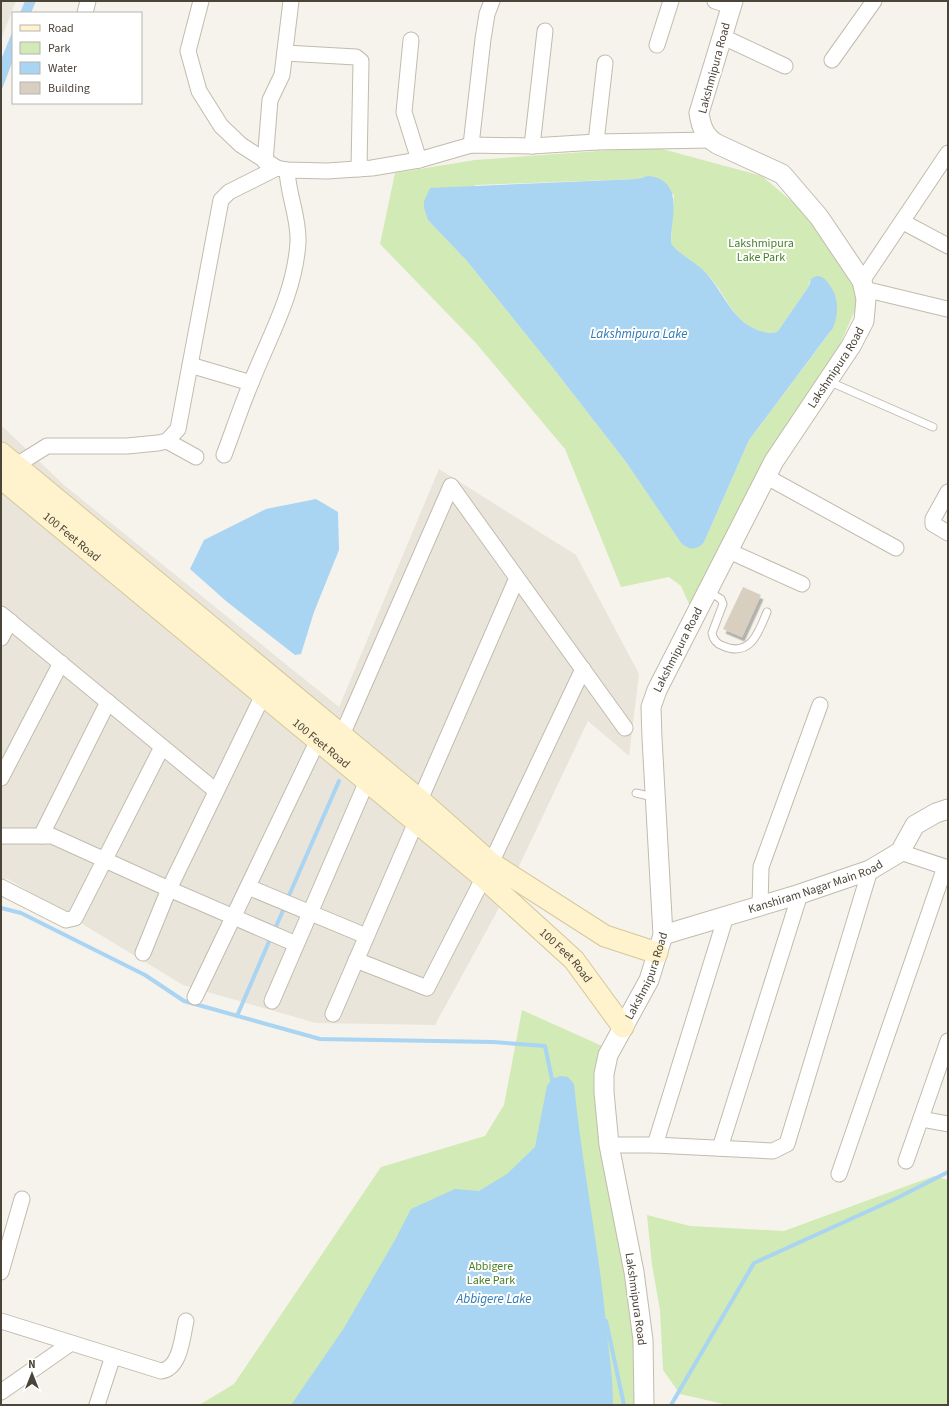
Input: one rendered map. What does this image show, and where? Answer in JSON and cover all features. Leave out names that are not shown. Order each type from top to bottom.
[{"type":"main road","name":"100 Feet Road","points":[[6,466],[263,695],[416,822],[487,870],[605,936],[660,944]]},
{"type":"main road","name":"100 Feet Road","points":[[6,466],[342,735],[420,800],[574,960],[623,1027]]},
{"type":"street","points":[[85,12],[88,1]]},
{"type":"street","points":[[201,1],[188,50],[199,91],[221,126],[240,145],[276,167],[327,171],[359,169],[419,160],[471,145],[532,146],[596,142],[711,140],[782,174],[818,217],[863,285],[947,309]]},
{"type":"street","points":[[224,455],[251,383],[284,305],[292,279],[298,242],[296,213],[290,195],[276,167],[270,100],[281,78],[291,1]]},
{"type":"street","points":[[471,145],[483,39],[487,14],[492,1]]},
{"type":"street","points":[[657,45],[671,1]]},
{"type":"street","points":[[832,60],[874,1]]},
{"type":"street","name":"Lakshmipura Road","points":[[711,140],[701,127],[699,113],[721,36],[726,3]]},
{"type":"street","points":[[532,146],[545,31]]},
{"type":"street","points":[[721,36],[785,66]]},
{"type":"street","points":[[411,40],[404,112],[419,160]]},
{"type":"street","points":[[285,53],[356,57],[361,61],[359,169]]},
{"type":"street","points":[[596,142],[605,63]]},
{"type":"street","points":[[863,285],[948,153]]},
{"type":"street","points":[[167,441],[178,429],[221,200],[229,192],[276,167]]},
{"type":"street","points":[[903,222],[948,246]]},
{"type":"street","name":"Lakshmipura Road","points":[[644,1405],[643,1340],[634,1272],[609,1145],[604,1092],[604,1074],[608,1055],[649,980],[660,944],[656,805],[651,707],[657,690],[774,461],[851,346],[864,321],[866,299],[863,285]]},
{"type":"street","points":[[190,365],[251,383]]},
{"type":"street","points":[[6,466],[47,446],[127,446],[167,441],[196,457]]},
{"type":"street","points":[[767,476],[896,548]]},
{"type":"street","points":[[342,735],[451,486],[625,728]]},
{"type":"street","points":[[948,492],[933,520],[933,524],[948,533]]},
{"type":"street","points":[[729,551],[802,584]]},
{"type":"street","points":[[420,800],[517,578]]},
{"type":"street","points":[[1,638],[6,618],[216,791]]},
{"type":"street","points":[[1,778],[61,663]]},
{"type":"street","points":[[356,960],[427,988],[487,870],[582,669]]},
{"type":"street","points":[[143,953],[169,890],[263,695]]},
{"type":"street","points":[[41,836],[108,702]]},
{"type":"street","points":[[760,905],[761,867],[820,705]]},
{"type":"street","points":[[195,997],[318,740]]},
{"type":"street","points":[[1,887],[66,920],[72,920],[76,916],[162,747]]},
{"type":"street","points":[[272,1001],[367,781]]},
{"type":"street","name":"Kanshiram Nagar Main Road","points":[[660,944],[726,916],[800,894],[870,870],[900,852],[915,825],[936,813],[948,810]]},
{"type":"street","points":[[333,1014],[416,822]]},
{"type":"street","points":[[1,836],[52,836],[105,859],[169,890],[296,944]]},
{"type":"street","points":[[839,1174],[947,867],[900,852]]},
{"type":"street","points":[[609,1145],[654,1145],[773,1151],[787,1144],[870,870]]},
{"type":"street","points":[[248,887],[366,936]]},
{"type":"street","points":[[720,1148],[800,894]]},
{"type":"street","points":[[654,1145],[726,916]]},
{"type":"street","points":[[906,1162],[920,1119],[944,1063],[948,1041]]},
{"type":"street","points":[[920,1119],[948,1124]]},
{"type":"street","points":[[1,1272],[22,1199]]},
{"type":"street","points":[[1,1321],[161,1371],[171,1367],[176,1361],[186,1321]]},
{"type":"street","points":[[1,1392],[71,1343]]},
{"type":"street","points":[[97,1405],[113,1356]]},
{"type":"lane","points":[[828,381],[933,427]]},
{"type":"lane","points":[[708,592],[721,599],[723,604],[712,633],[713,637],[718,644],[730,649],[744,648],[753,642],[767,612]]},
{"type":"lane","points":[[636,793],[649,796],[656,805]]},
{"type":"shaded area","points":[[1,1],[16,1],[1,39]]},
{"type":"shaded area","points":[[1,425],[64,485],[339,707],[439,469],[576,555],[639,674],[629,756],[588,721],[500,906],[435,1025],[316,1023],[183,985],[8,879],[1,879]]},
{"type":"green space","name":"Lakshmipura Lake Park","points":[[655,147],[762,176],[816,222],[861,297],[836,353],[770,449],[690,606],[681,586],[669,577],[621,587],[565,449],[475,342],[380,244],[395,173],[475,160]],"holes":[[[643,177],[674,195],[671,242],[673,246],[681,255],[707,274],[731,308],[745,323],[764,332],[773,333],[778,331],[809,286],[809,282],[816,276],[830,285],[836,301],[833,327],[749,440],[704,542],[681,543],[626,462],[553,368],[467,261],[428,220],[476,185],[637,179]]]},
{"type":"green space","name":"Abbigere Lake","points":[[522,1010],[602,1046],[596,1084],[635,1337],[639,1405],[199,1405],[234,1384],[381,1167],[485,1136],[504,1105]]},
{"type":"green space","points":[[934,1176],[948,1180],[948,1405],[728,1405],[680,1394],[663,1370],[660,1310],[652,1265],[647,1215],[690,1226],[784,1231]]},
{"type":"water","points":[[25,1],[36,1],[31,12],[20,12]]},
{"type":"water","points":[[12,32],[12,63],[1,92],[1,60]]},
{"type":"water","name":"Lakshmipura Lake","points":[[648,176],[660,179],[667,184],[672,192],[673,211],[671,242],[673,246],[707,274],[731,308],[745,323],[764,332],[773,333],[778,331],[809,286],[811,279],[816,276],[824,278],[829,284],[835,294],[837,305],[833,328],[749,440],[704,542],[696,548],[687,547],[681,543],[626,462],[467,261],[428,220],[424,208],[424,201],[430,188],[637,179]]},
{"type":"water","points":[[316,499],[338,512],[339,550],[314,612],[301,654],[295,655],[226,601],[190,569],[204,540],[266,509]]},
{"type":"water","name":"Abbigere Lake","points":[[560,1076],[568,1077],[574,1084],[577,1115],[604,1304],[613,1405],[291,1405],[344,1328],[395,1240],[411,1209],[455,1189],[479,1191],[507,1174],[535,1147],[547,1086],[552,1079]]},
{"type":"building","points":[[743,587],[761,595],[742,637],[723,629]]},
{"type":"waterway","points":[[287,900],[339,781]]},
{"type":"waterway","points":[[274,931],[285,906]]},
{"type":"waterway","points":[[1,908],[21,913],[145,975],[184,1001],[320,1039],[493,1042],[545,1046],[553,1084]]},
{"type":"waterway","points":[[237,1016],[271,937]]},
{"type":"waterway","points":[[671,1405],[754,1263],[897,1198],[948,1172]]},
{"type":"waterway","points":[[606,1321],[624,1405]]},
{"type":"park label","name":"Abbigere Lake Park","points":[[491,1273]]}]
